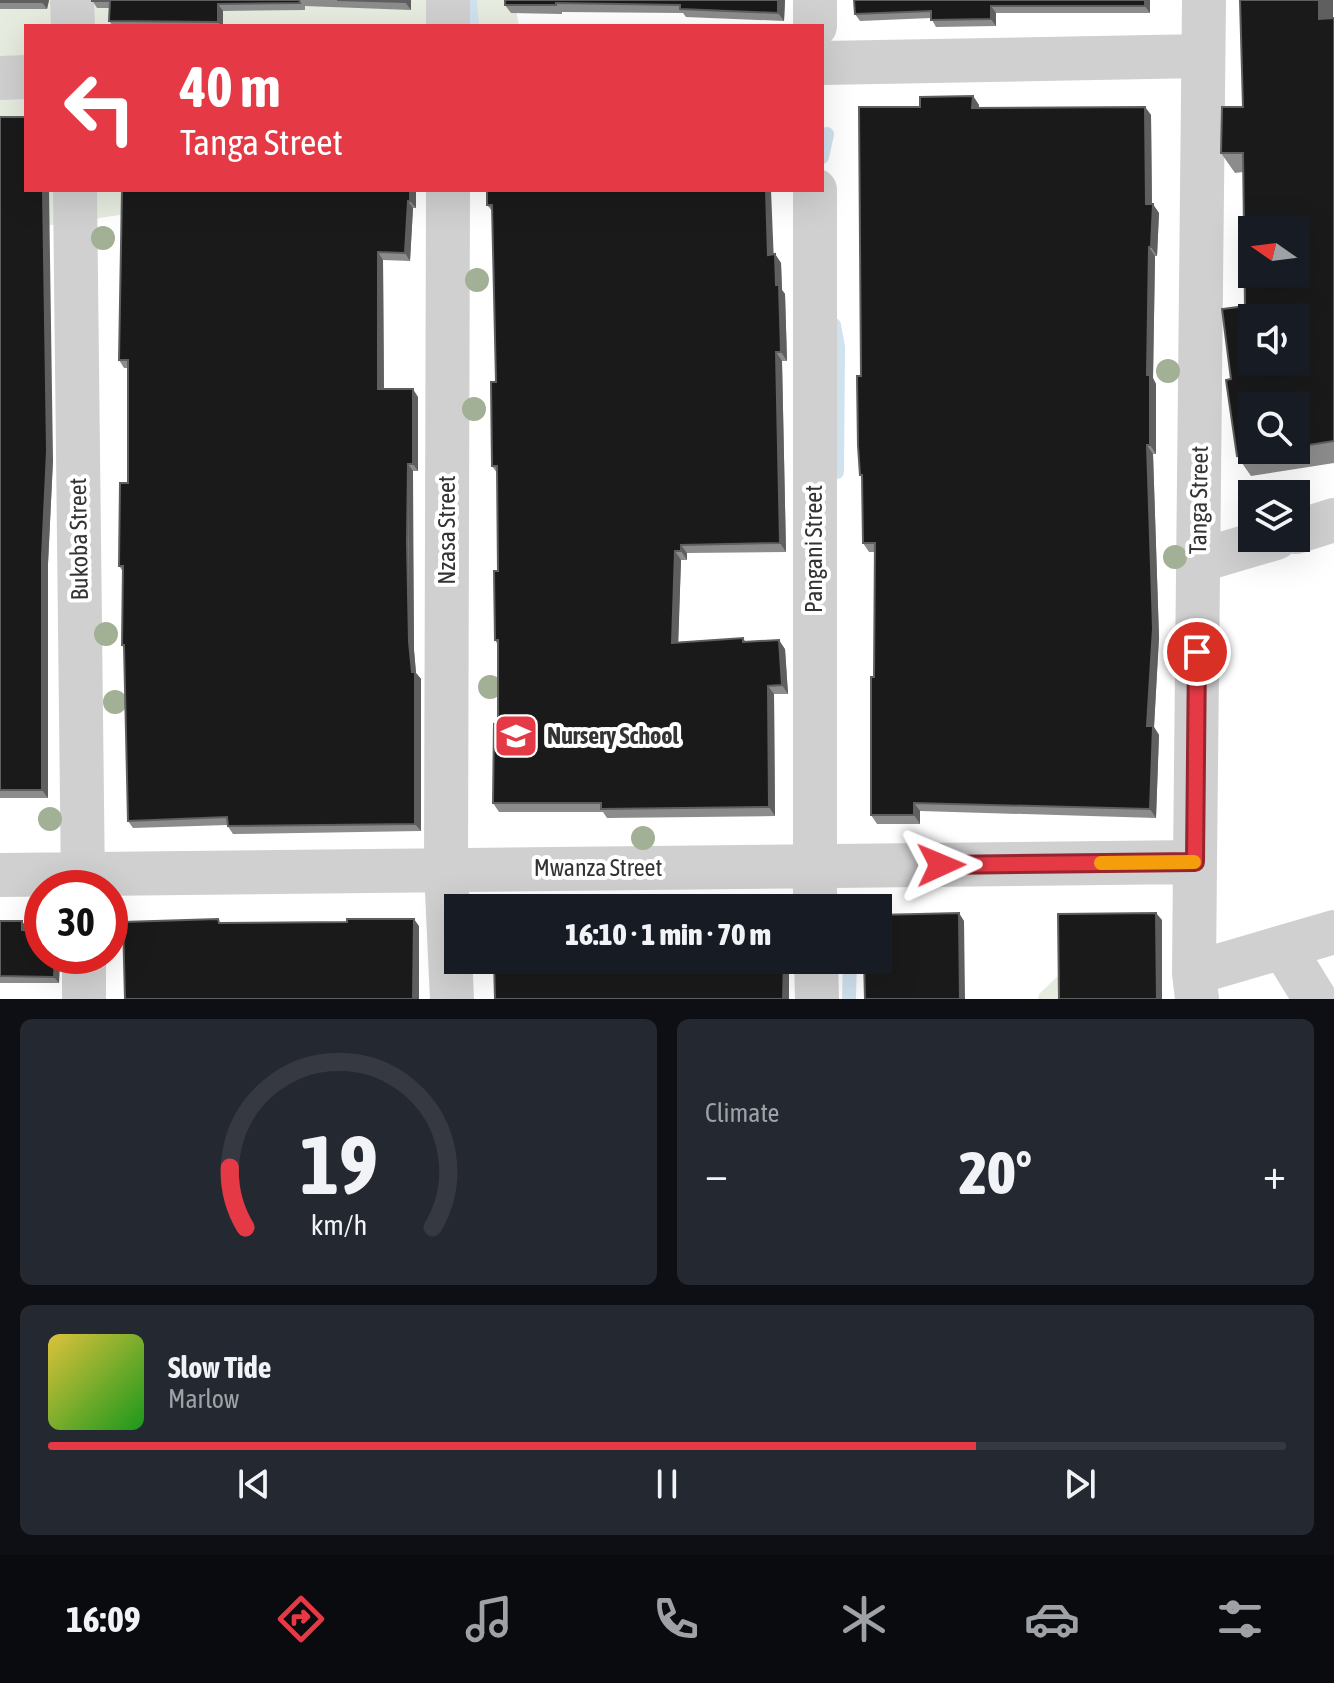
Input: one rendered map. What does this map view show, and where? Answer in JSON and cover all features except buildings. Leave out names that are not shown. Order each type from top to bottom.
[{"type":"street","points":[[72,0],[73,24]]},
{"type":"street","points":[[448,0],[448,24]]},
{"type":"street","points":[[815,0],[815,24]]},
{"type":"street","name":"Tanga Street","points":[[1196,986],[1204,0]]},
{"type":"street","points":[[824,63],[1203,56]]},
{"type":"street","points":[[0,78],[24,77]]},
{"type":"street","name":"Bukoba Street","points":[[75,192],[83,870]]},
{"type":"street","name":"Nzasa Street","points":[[446,870],[448,192]]},
{"type":"street","name":"Pangani Street","points":[[814,887],[815,192]]},
{"type":"street","points":[[1310,528],[1334,520]]},
{"type":"street","points":[[1198,561],[1238,549]]},
{"type":"street","name":"Mwanza Street","points":[[128,880],[446,870],[814,887],[1195,862]]},
{"type":"street","points":[[446,870],[452,999]]},
{"type":"street","name":"Mwanza Street","points":[[0,875],[24,877]]},
{"type":"street","points":[[1196,986],[1283,947],[1334,932]]},
{"type":"street","points":[[1283,947],[1315,999]]},
{"type":"street","points":[[84,974],[84,999]]},
{"type":"street","points":[[816,974],[817,999]]},
{"type":"shaded area","points":[[0,0],[514,0],[519,24],[24,24],[24,192],[128,192],[126,214],[45,226],[0,196]]},
{"type":"shaded area","points":[[1059,975],[1079,999],[1038,999],[1039,994]]},
{"type":"waterway","points":[[470,0],[472,24]]},
{"type":"waterway","points":[[824,148],[827,134]]},
{"type":"waterway","points":[[834,325],[838,347],[837,472]]},
{"type":"waterway","points":[[849,999],[850,974]]},
{"type":"slow traffic","points":[[1101,863],[1194,862]]},
{"type":"place","name":"Nursery School","points":[[516,736]]},
{"type":"route","points":[[941,865],[1195,862],[1197,652]]}]
